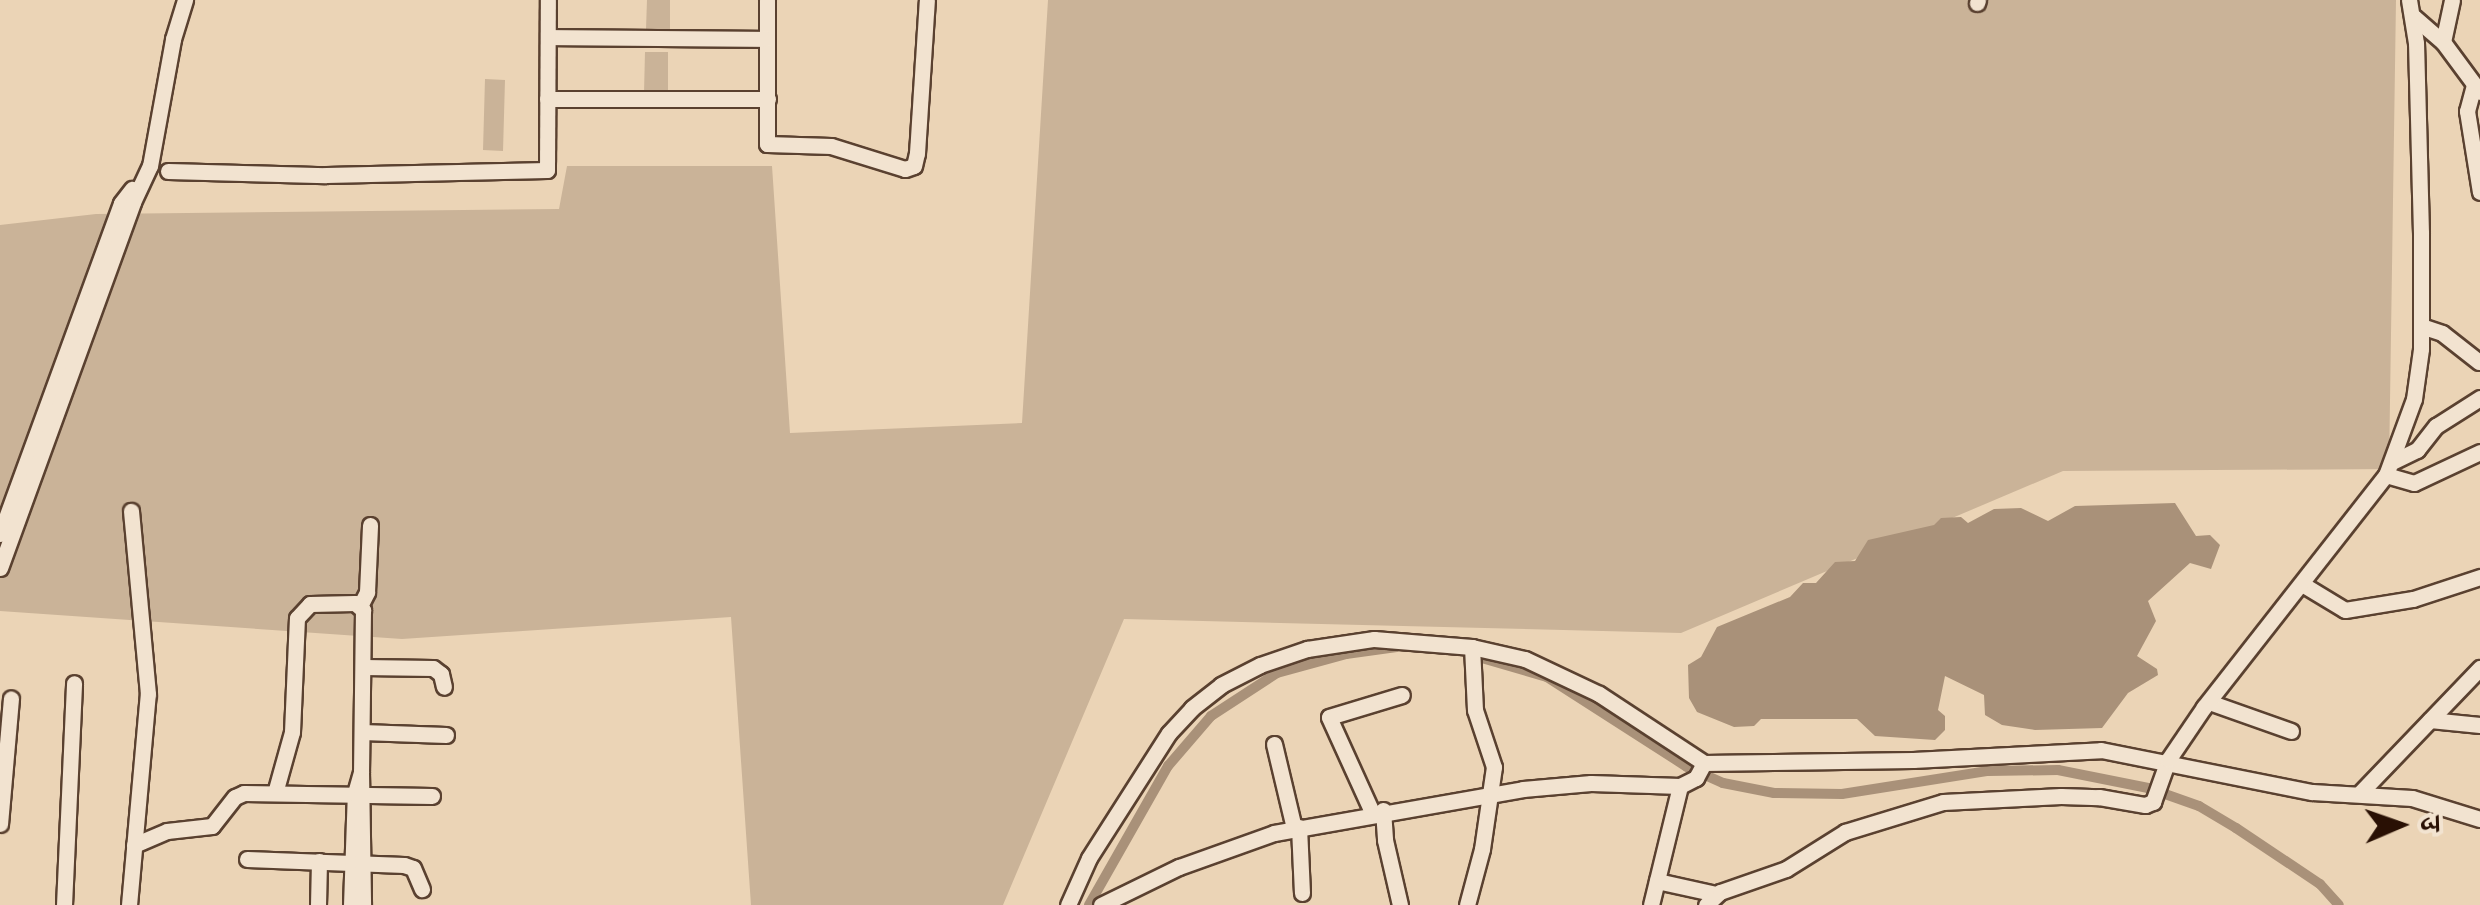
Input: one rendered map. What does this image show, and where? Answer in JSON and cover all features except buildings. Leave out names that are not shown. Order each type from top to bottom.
[{"type":"street","points":[[0,568],[132,202],[150,166],[172,39],[184,0]]},
{"type":"street","points":[[168,171],[326,175],[547,170],[548,0]]},
{"type":"street","points":[[767,0],[768,144],[832,146],[896,167],[914,166],[927,0]]},
{"type":"street","points":[[2443,42],[2452,0]]},
{"type":"street","points":[[2412,8],[2477,89],[2468,110],[2480,192]]},
{"type":"street","points":[[1656,881],[1710,900],[1786,869],[1845,832],[1942,802],[2088,796],[2145,805],[2153,802],[2168,760],[2388,469],[2414,399],[2420,326],[2412,8]]},
{"type":"street","points":[[548,37],[767,40]]},
{"type":"street","points":[[548,100],[768,98]]},
{"type":"street","points":[[0,534],[121,202],[150,166]]},
{"type":"street","points":[[2420,326],[2442,333],[2479,362]]},
{"type":"street","points":[[2388,469],[2417,450],[2436,426],[2480,398]]},
{"type":"street","points":[[2388,469],[2414,483],[2480,452]]},
{"type":"street","points":[[129,905],[148,694],[131,511]]},
{"type":"street","points":[[351,905],[358,864],[361,772],[360,606],[367,592],[370,525]]},
{"type":"street","points":[[2302,584],[2345,610],[2413,600],[2480,576]]},
{"type":"street","points":[[275,793],[292,732],[295,629],[301,608],[310,604],[360,606]]},
{"type":"street","points":[[1074,904],[1090,858],[1169,733],[1221,685],[1307,649],[1374,639],[1525,659],[1562,674],[1700,770]]},
{"type":"street","points":[[1468,905],[1494,766],[1475,710],[1472,653]]},
{"type":"street","points":[[363,667],[433,668],[439,670],[444,687]]},
{"type":"street","points":[[2360,794],[2480,668]]},
{"type":"street","points":[[64,905],[74,683]]},
{"type":"street","points":[[1400,905],[1378,811],[1329,717],[1402,695]]},
{"type":"street","points":[[0,824],[11,698]]},
{"type":"street","points":[[2209,702],[2292,731]]},
{"type":"street","points":[[2430,720],[2480,725]]},
{"type":"street","points":[[362,732],[446,734]]},
{"type":"street","points":[[1274,744],[1296,828],[1302,894]]},
{"type":"street","points":[[1652,905],[1680,786],[1700,770],[2077,749],[2168,760],[2312,792],[2412,798],[2478,817]]},
{"type":"street","points":[[1101,905],[1179,868],[1296,828],[1378,811],[1591,783],[1680,786]]},
{"type":"street","points":[[134,845],[167,831],[212,826],[235,797],[244,793],[432,796]]},
{"type":"street","points":[[247,859],[413,868],[422,889]]},
{"type":"street","points":[[318,905],[320,861]]},
{"type":"street","points":[[358,864],[363,905]]},
{"type":"shaded area","points":[[647,0],[670,0],[670,29],[646,29]]},
{"type":"shaded area","points":[[1048,0],[2396,0],[2389,469],[2063,471],[1681,633],[1124,619],[1003,905],[751,905],[731,617],[402,639],[0,611],[0,225],[96,214],[559,209],[567,166],[772,166],[790,433],[1022,423]]},
{"type":"shaded area","points":[[645,52],[668,52],[668,93],[644,93]]},
{"type":"shaded area","points":[[485,79],[505,80],[503,151],[483,150]]},
{"type":"shaded area","points":[[2175,503],[2196,536],[2210,535],[2220,545],[2211,569],[2190,563],[2148,601],[2156,621],[2137,656],[2157,669],[2158,675],[2128,693],[2102,728],[2035,730],[2002,725],[1985,715],[1984,695],[1945,676],[1938,710],[1945,716],[1945,730],[1935,740],[1875,736],[1857,719],[1761,719],[1754,726],[1734,727],[1697,712],[1689,698],[1688,665],[1701,657],[1717,627],[1790,597],[1803,583],[1816,583],[1835,562],[1855,561],[1868,540],[1934,525],[1941,518],[1961,517],[1968,523],[1994,509],[2021,508],[2048,521],[2075,506]]},
{"type":"waterway","points":[[1089,905],[1168,766],[1211,716],[1277,673],[1346,654],[1397,647]]},
{"type":"waterway","points":[[1468,654],[1547,677],[1687,767],[1723,783],[1774,793],[1842,794],[1988,771],[2058,770],[2148,788],[2199,806],[2236,828],[2320,884],[2339,905]]}]
